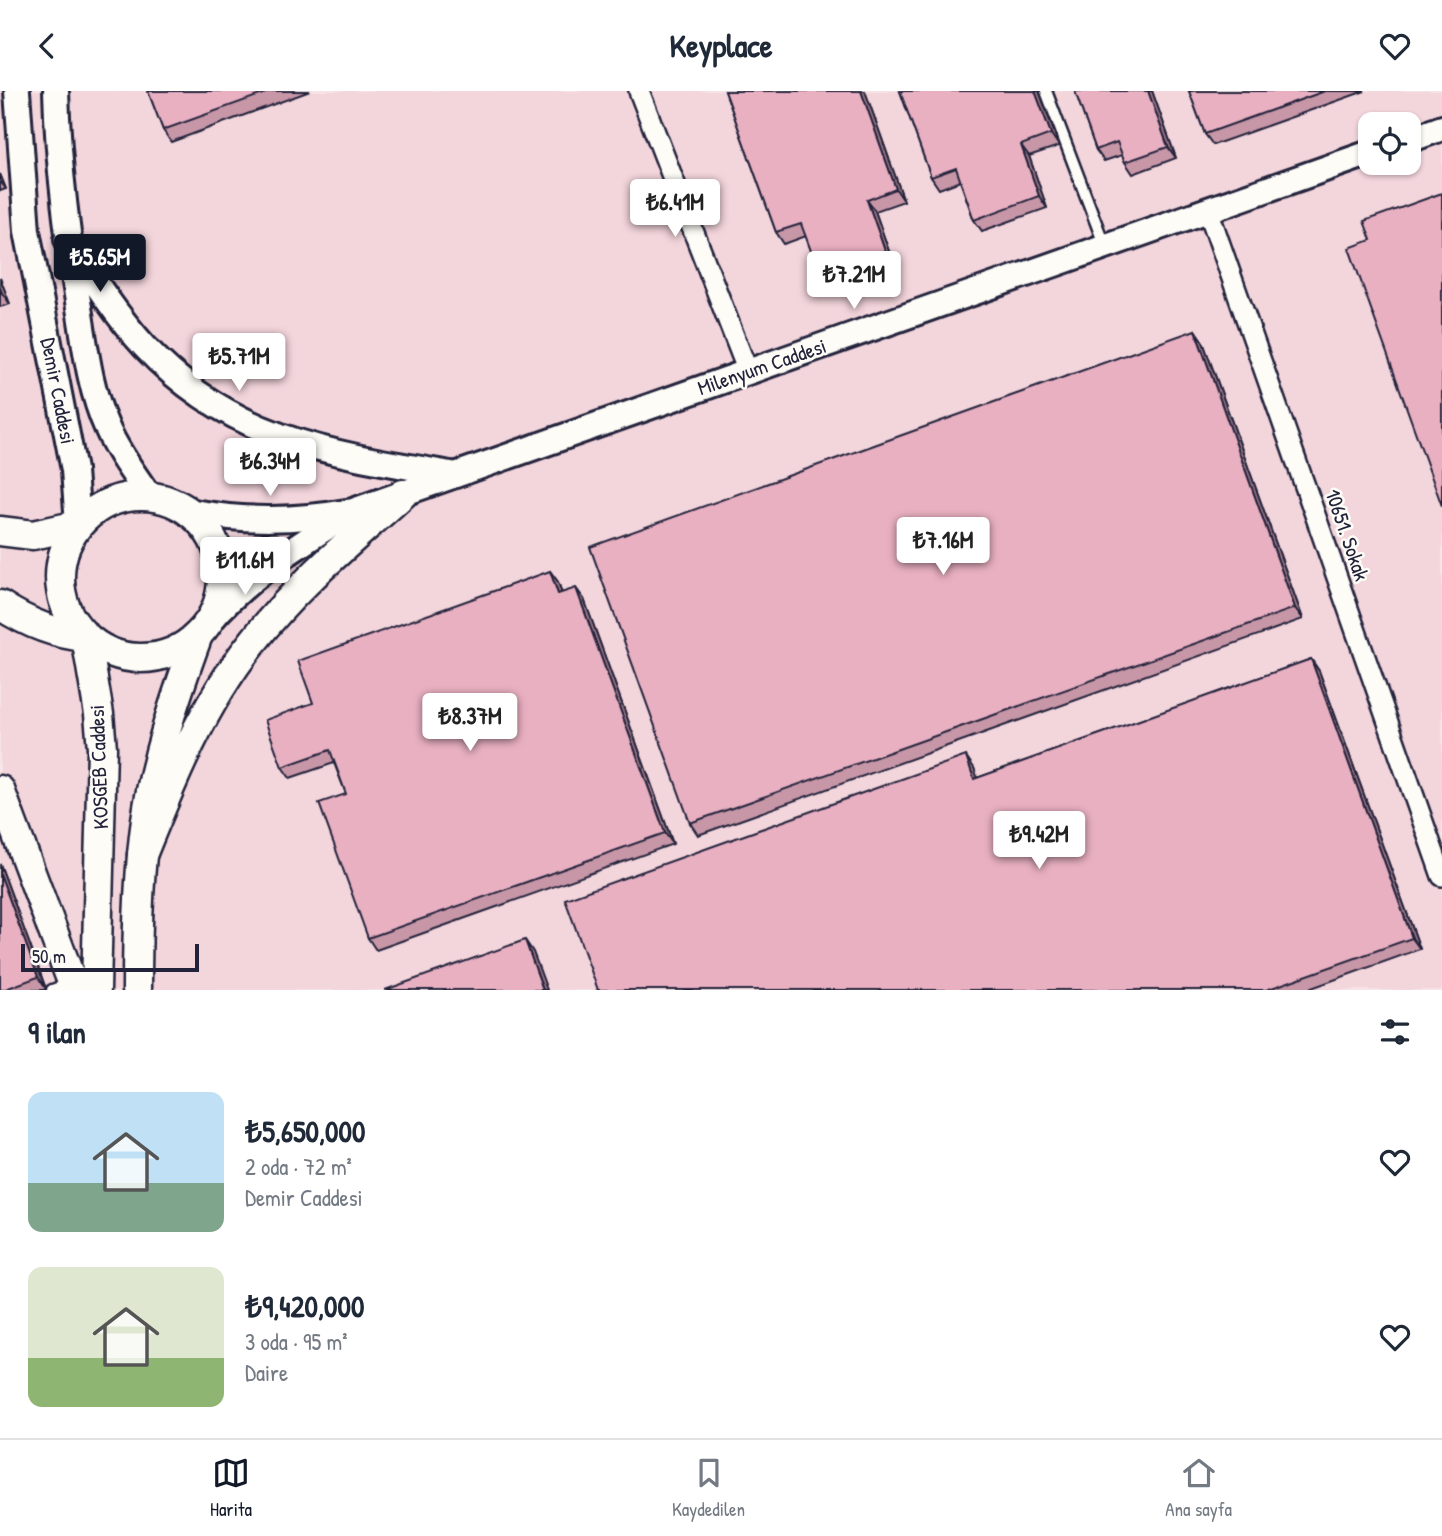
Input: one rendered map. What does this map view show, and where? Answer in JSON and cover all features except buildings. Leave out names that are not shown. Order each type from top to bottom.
[{"type":"main road","points":[[142,855],[195,734],[220,688],[251,644],[311,579],[403,493]]},
{"type":"main road","points":[[149,496],[187,510],[209,532],[220,561],[221,592],[204,628],[172,652],[142,658],[112,653],[86,637],[73,621],[64,603],[60,583],[61,562],[67,542],[89,514],[117,499],[149,496]]},
{"type":"main road","points":[[0,531],[33,535],[78,525]]},
{"type":"main road","points":[[0,605],[37,626],[62,635],[86,637]]},
{"type":"main road","name":"KOSGEB Caddesi","points":[[137,990],[142,855],[146,820],[156,771],[176,700],[204,628]]},
{"type":"main road","name":"KOSGEB Caddesi","points":[[74,988],[102,748],[86,637]]},
{"type":"main road","name":"KOSGEB Caddesi","points":[[0,790],[74,988]]},
{"type":"street","name":"Demir Caddesi","points":[[18,91],[27,231],[74,470],[78,525]]},
{"type":"street","name":"Demir Caddesi","points":[[56,91],[60,174],[68,239],[97,401],[119,451],[149,496]]},
{"type":"street","points":[[639,91],[748,372]]},
{"type":"street","points":[[1421,136],[1442,128]]},
{"type":"street","name":"Milenyum Caddesi","points":[[187,510],[261,520],[305,519],[353,511],[1358,157]]},
{"type":"street","name":"10651. Sokak","points":[[1208,210],[1442,876]]},
{"type":"street","points":[[68,239],[117,313],[145,347],[175,376],[208,401],[244,422],[290,441],[348,457],[456,475]]},
{"type":"street","name":"Milenyum Caddesi","points":[[204,628],[230,597],[263,570],[353,511]]},
{"type":"lane","points":[[1046,91],[1105,247]]},
{"type":"shaded area","points":[[0,91],[1442,91],[1442,990],[0,990]]}]
